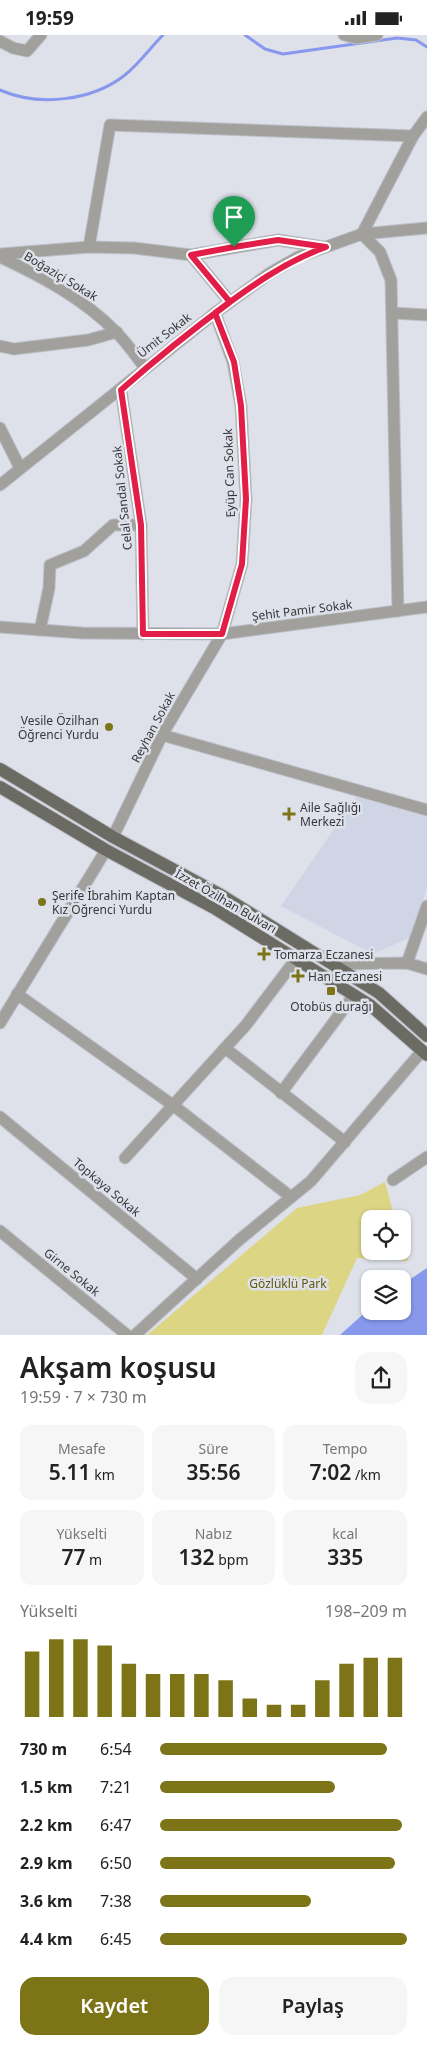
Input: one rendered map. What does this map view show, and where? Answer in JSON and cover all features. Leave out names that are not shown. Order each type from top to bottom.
[{"type":"main road","name":"İzzet Özilhan Bulvarı","points":[[0,769],[112,837],[221,895],[379,993],[427,1036]]},
{"type":"main road","name":"İzzet Özilhan Bulvarı","points":[[0,787],[106,850],[214,908],[370,1005],[424,1053]]},
{"type":"main road","points":[[106,850],[112,837]]},
{"type":"street","points":[[0,41],[13,48],[27,51],[41,35]]},
{"type":"street","points":[[344,35],[356,38],[378,35]]},
{"type":"street","points":[[398,611],[391,280],[380,252],[362,233],[413,136],[427,117]]},
{"type":"street","points":[[89,247],[110,125],[413,136]]},
{"type":"street","name":"Ümit Sokak","points":[[0,485],[215,313],[270,273],[298,257],[362,233],[427,228]]},
{"type":"street","points":[[0,256],[89,247],[134,248],[191,255],[278,240],[326,247]]},
{"type":"street","points":[[191,255],[230,302]]},
{"type":"street","name":"Boğaziçi Sokak","points":[[0,256],[32,272],[90,308],[117,332],[145,368]]},
{"type":"street","name":"Eyüp Can Sokak","points":[[215,313],[234,362],[239,397],[246,499],[242,564],[222,634]]},
{"type":"street","points":[[393,313],[427,315]]},
{"type":"street","points":[[0,346],[14,349],[88,340],[117,332]]},
{"type":"street","name":"Celal Sandal Sokak","points":[[121,390],[141,525],[143,634]]},
{"type":"street","points":[[0,428],[20,468]]},
{"type":"street","points":[[40,630],[49,588],[50,565],[84,551],[112,525],[141,525]]},
{"type":"street","name":"Şehit Pamir Sokak","points":[[0,627],[143,634],[222,634],[427,607]]},
{"type":"street","name":"Reyhan Sokak","points":[[112,837],[162,735],[222,634]]},
{"type":"street","points":[[162,735],[427,810]]},
{"type":"street","points":[[0,1023],[106,850]]},
{"type":"street","points":[[407,963],[427,906]]},
{"type":"street","points":[[125,1158],[226,1048],[296,959]]},
{"type":"street","points":[[332,964],[407,963],[427,969]]},
{"type":"street","points":[[17,993],[174,1106],[292,1197]]},
{"type":"street","points":[[281,1093],[354,995]]},
{"type":"street","points":[[226,1048],[344,1142]]},
{"type":"street","points":[[135,1335],[238,1240],[311,1181],[424,1053]]},
{"type":"street","name":"Topkaya Sokak","points":[[0,1117],[197,1279]]},
{"type":"street","points":[[393,1180],[427,1157]]},
{"type":"street","name":"Girne Sokak","points":[[0,1231],[127,1335]]},
{"type":"shaded area","points":[[356,797],[427,817],[427,888],[409,938],[373,954],[281,906]]},
{"type":"green space","name":"Gözlüklü Park","points":[[385,1182],[393,1210],[361,1210],[361,1258],[357,1258],[322,1335],[147,1335],[297,1208],[360,1195]]},
{"type":"water","points":[[427,1268],[427,1335],[340,1335],[361,1316],[361,1320],[411,1320],[411,1279]]},
{"type":"waterway","points":[[0,90],[15,95],[48,100],[65,99],[97,91],[125,75],[163,35]]},
{"type":"waterway","points":[[245,35],[265,49],[283,54],[397,38],[416,40],[427,47]]},
{"type":"place","name":"Vesile Özilhan Öğrenci Yurdu","points":[[109,727]]},
{"type":"place","name":"Aile Sağlığı Merkezi","points":[[289,814]]},
{"type":"place","name":"Şerife İbrahim Kaptan Kız Öğrenci Yurdu","points":[[42,902]]},
{"type":"place","name":"Tomarza Eczanesi","points":[[264,954]]},
{"type":"place","name":"Han Eczanesi","points":[[298,976]]},
{"type":"place","name":"Otobüs durağı","points":[[331,991]]},
{"type":"route","points":[[234,247],[191,255],[230,302],[215,313],[145,368],[121,390],[141,525],[143,634],[222,634],[242,564],[246,499],[241,406],[234,362],[215,313],[270,273],[298,257],[326,247],[278,240],[234,247]]}]
